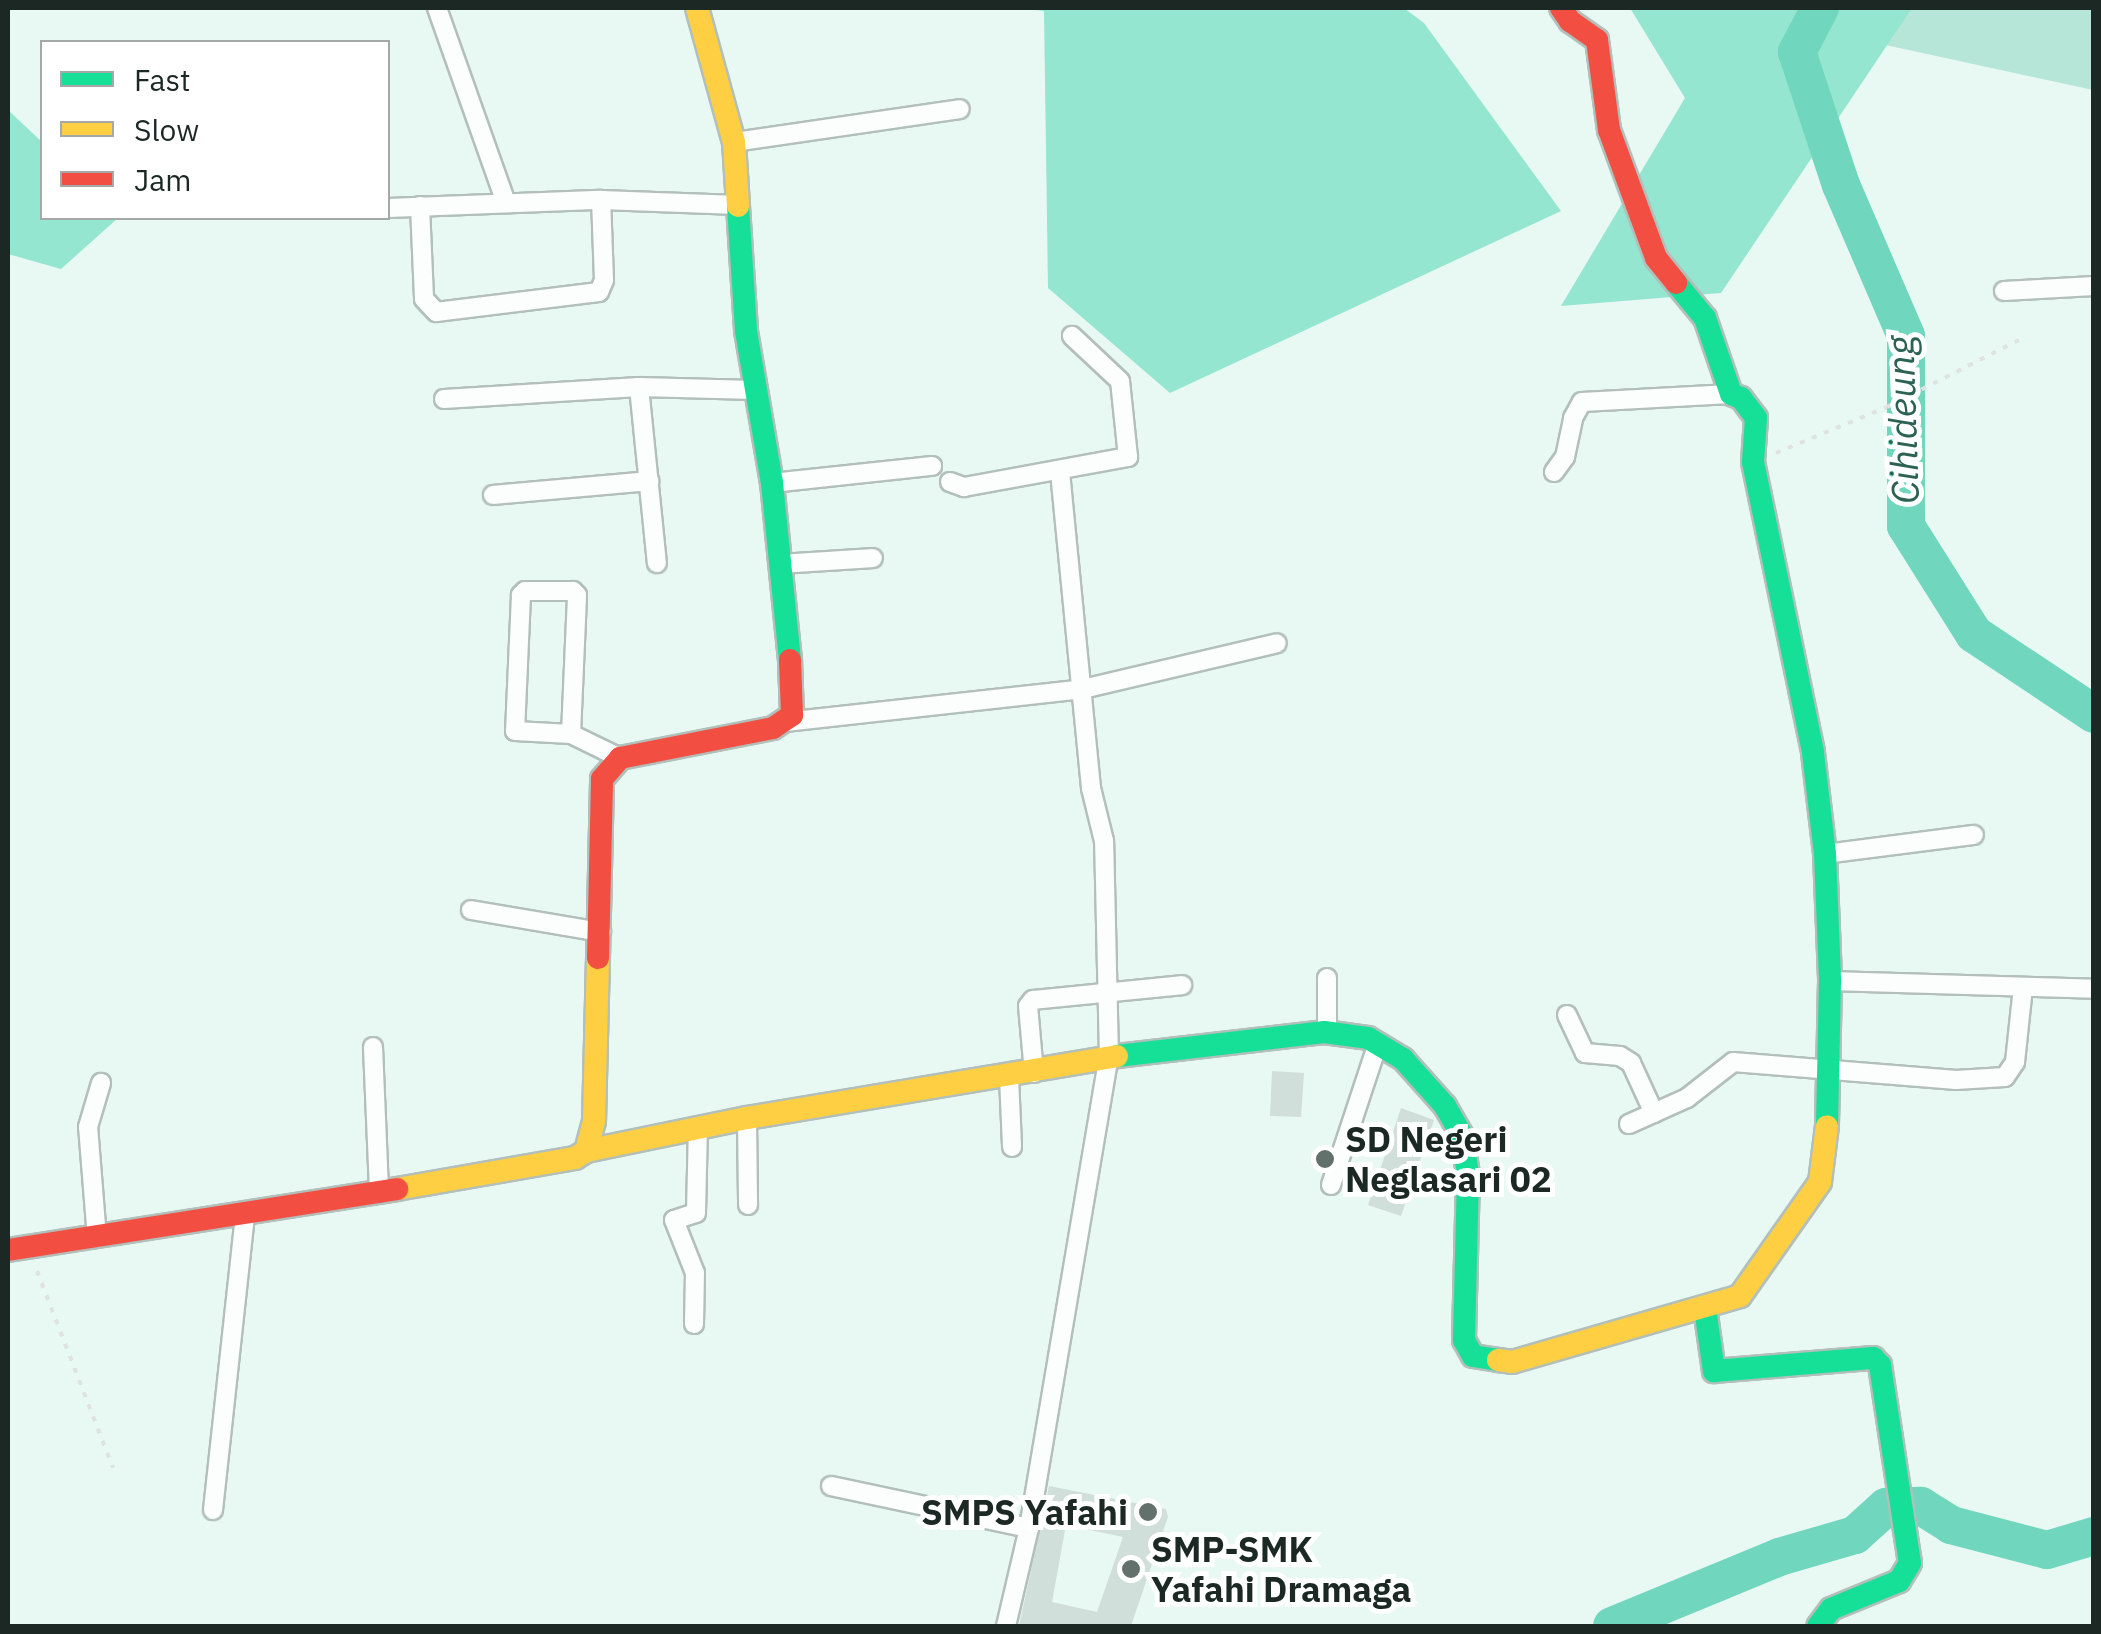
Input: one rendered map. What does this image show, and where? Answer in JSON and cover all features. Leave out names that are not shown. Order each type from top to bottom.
[{"type":"street","points":[[437,8],[506,203]]},
{"type":"street","points":[[696,8],[734,142],[742,298],[772,483],[795,691],[792,715],[785,722]]},
{"type":"street","points":[[1560,8],[1570,21],[1597,40],[1609,130],[1656,258],[1705,318],[1730,394]]},
{"type":"street","points":[[734,142],[960,109]]},
{"type":"street","points":[[420,206],[424,299],[436,312],[599,292],[604,280],[601,200]]},
{"type":"street","points":[[390,208],[601,200],[738,205]]},
{"type":"street","points":[[2004,290],[2094,286]]},
{"type":"street","points":[[950,482],[964,488],[1060,472],[1125,458],[1130,453],[1120,381],[1072,336]]},
{"type":"street","points":[[444,399],[640,387],[755,390]]},
{"type":"street","points":[[640,387],[657,563]]},
{"type":"street","points":[[18,1249],[244,1216],[574,1158],[586,1151],[747,1118],[1034,1073],[1109,1057],[1327,1032],[1378,1042],[1418,1074],[1446,1106],[1462,1136],[1468,1175],[1464,1340],[1473,1356],[1512,1362],[1740,1296],[1754,1282],[1820,1182],[1827,1143],[1830,982],[1825,854],[1813,753],[1753,462],[1756,418],[1741,398],[1730,394],[1582,402],[1573,418],[1565,457],[1554,472]]},
{"type":"street","points":[[772,483],[932,466]]},
{"type":"street","points":[[1006,1626],[1030,1528],[1109,1057],[1104,841],[1092,796],[1060,472]]},
{"type":"street","points":[[493,495],[649,481]]},
{"type":"street","points":[[781,564],[873,558]]},
{"type":"street","points":[[571,734],[577,595],[573,591],[525,591],[521,596],[515,730],[571,734],[620,758]]},
{"type":"street","points":[[586,1151],[594,1121],[601,932],[600,790],[606,771],[620,758],[785,722],[1083,689],[1278,643]]},
{"type":"street","points":[[1825,854],[1974,836]]},
{"type":"street","points":[[471,910],[601,932]]},
{"type":"street","points":[[1327,978],[1327,1032]]},
{"type":"street","points":[[1830,982],[2094,989]]},
{"type":"street","points":[[1034,1073],[1030,1002],[1182,985]]},
{"type":"street","points":[[1629,1124],[1687,1098],[1733,1062],[1956,1080],[2005,1077],[2015,1062],[2023,987]]},
{"type":"street","points":[[1567,1015],[1585,1053],[1620,1056],[1631,1063],[1654,1113]]},
{"type":"street","points":[[1331,1185],[1378,1042]]},
{"type":"street","points":[[373,1047],[379,1192]]},
{"type":"street","points":[[1009,1077],[1012,1147]]},
{"type":"street","points":[[97,1238],[88,1127],[101,1083]]},
{"type":"street","points":[[747,1118],[748,1205]]},
{"type":"street","points":[[694,1324],[694,1273],[674,1220],[696,1213],[698,1128]]},
{"type":"street","points":[[213,1510],[244,1216]]},
{"type":"street","points":[[1706,1308],[1714,1371],[1878,1360],[1898,1463],[1910,1554],[1907,1572],[1899,1581],[1832,1609],[1818,1626]]},
{"type":"street","points":[[831,1486],[1030,1528]]},
{"type":"path","points":[[1753,462],[1887,407],[2019,340]]},
{"type":"path","points":[[18,1249],[113,1468]]},
{"type":"green space","points":[[1017,8],[1404,8],[1424,23],[1561,211],[1170,393],[1048,288],[1044,11]]},
{"type":"green space","points":[[1630,8],[1912,8],[1721,293],[1561,306],[1685,98]]},
{"type":"green space","points":[[1821,8],[2093,8],[2093,90],[1812,29]]},
{"type":"green space","points":[[8,110],[40,140],[40,220],[116,220],[61,269],[8,254]]},
{"type":"building","points":[[1272,1071],[1304,1073],[1301,1117],[1270,1116]]},
{"type":"building","points":[[1401,1108],[1434,1120],[1401,1216],[1368,1205]]},
{"type":"building","name":"SMP-SMK Yafahi Dramaga","points":[[1049,1486],[1166,1509],[1168,1517],[1131,1626],[1019,1626]],"holes":[[[1066,1525],[1123,1537],[1097,1612],[1052,1602]]]},
{"type":"waterway","name":"Cihideung","points":[[1820,8],[1797,52],[1841,185],[1906,336],[1906,526],[1974,634],[2094,714]]},
{"type":"waterway","name":"Cihideung","points":[[1612,1626],[1779,1557],[1855,1535],[1886,1507],[1921,1506],[1951,1525],[2047,1550],[2094,1536]]},
{"type":"traffic: fast","points":[[738,206],[746,331],[772,483],[790,660]]},
{"type":"traffic: fast","points":[[1676,283],[1705,318],[1731,394],[1741,398],[1756,418],[1753,462],[1813,753],[1825,854],[1830,981],[1827,1126]]},
{"type":"traffic: fast","points":[[1117,1056],[1324,1032],[1368,1038],[1403,1059],[1445,1106],[1462,1136],[1468,1175],[1464,1340],[1473,1356],[1498,1360]]},
{"type":"traffic: fast","points":[[1705,1308],[1714,1371],[1873,1358],[1880,1365],[1910,1563],[1899,1581],[1831,1609],[1818,1626]]},
{"type":"traffic: slow","points":[[697,8],[734,142],[738,206]]},
{"type":"traffic: slow","points":[[397,1189],[575,1158],[586,1151],[594,1121],[598,958]]},
{"type":"traffic: slow","points":[[586,1151],[747,1118],[1117,1056]]},
{"type":"traffic: slow","points":[[1498,1360],[1512,1362],[1740,1296],[1820,1182],[1827,1126]]},
{"type":"traffic: jam","points":[[1561,8],[1570,21],[1597,40],[1609,130],[1656,258],[1676,283]]},
{"type":"traffic: jam","points":[[598,958],[602,779],[620,758],[773,728],[792,715],[790,660]]},
{"type":"traffic: jam","points":[[8,1250],[397,1189]]},
{"type":"place","name":"SD Negeri Neglasari 02","points":[[1325,1159]]},
{"type":"place","name":"SMPS Yafahi","points":[[1148,1512]]},
{"type":"place","name":"SMP-SMK Yafahi Dramaga","points":[[1131,1569]]}]
